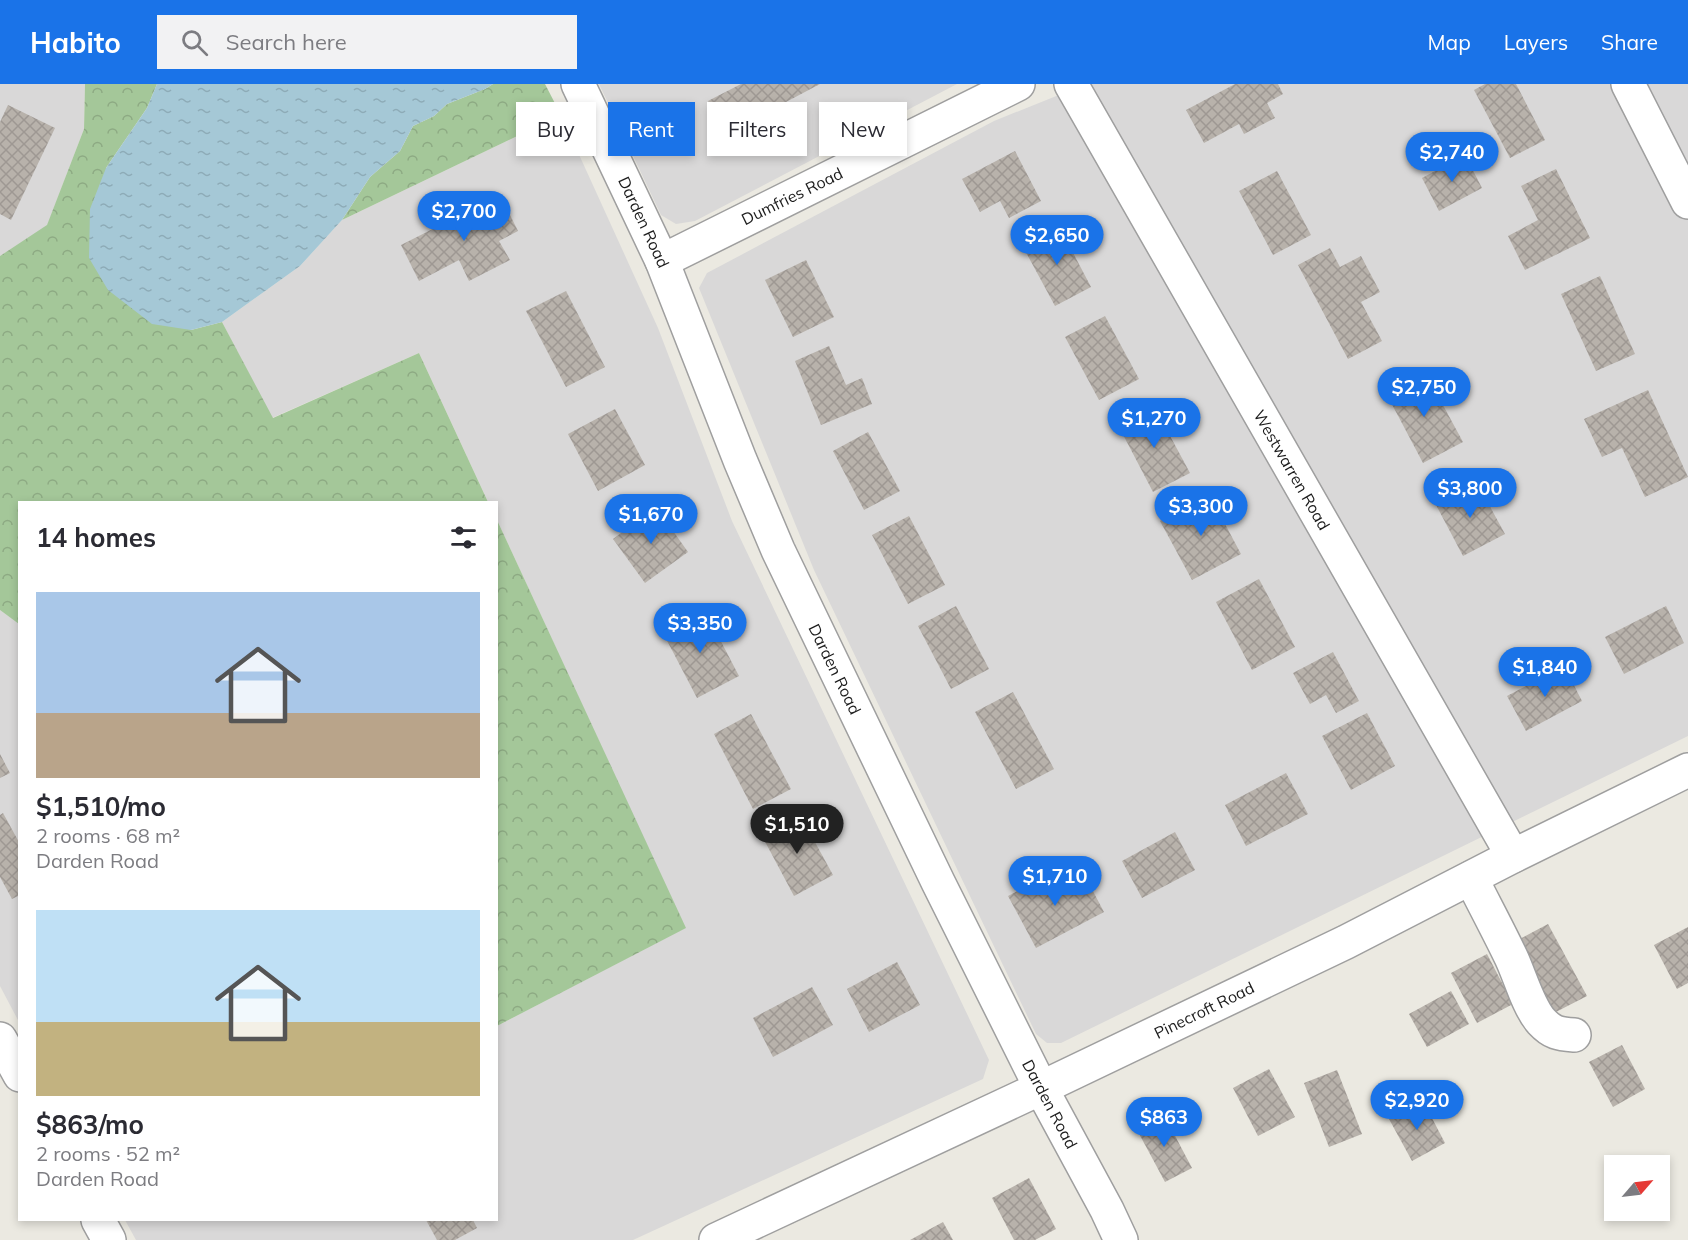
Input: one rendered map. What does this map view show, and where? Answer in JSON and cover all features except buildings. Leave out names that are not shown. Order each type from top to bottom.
[{"type":"street","name":"Darden Road","points":[[578,84],[662,261],[778,550],[938,882],[1041,1089],[1121,1240]]},
{"type":"street","name":"Dumfries Road","points":[[662,261],[1018,84]]},
{"type":"street","name":"Westwarren Road","points":[[1071,84],[1513,856]]},
{"type":"street","points":[[1628,84],[1688,202]]},
{"type":"street","name":"Pinecroft Road","points":[[716,1240],[1041,1089],[1346,942],[1688,770]]},
{"type":"street","points":[[1471,878],[1539,1019],[1558,1034],[1574,1035]]},
{"type":"street","points":[[0,1039],[18,1071]]},
{"type":"street","points":[[99,1221],[109,1240]]},
{"type":"shaded area","points":[[0,84],[85,84],[84,129],[47,226],[0,256]]},
{"type":"shaded area","points":[[599,84],[957,84],[907,110],[907,102],[819,102],[819,156],[695,221],[676,224],[661,215],[633,156],[695,156],[695,102],[608,103]]},
{"type":"shaded area","points":[[1086,84],[1688,84],[1688,736],[1061,1043],[1047,1043],[1036,1034],[814,570],[699,288],[707,273],[994,121]]},
{"type":"shaded area","points":[[516,137],[516,156],[580,156],[658,328],[732,521],[989,1060],[983,1079],[633,1240],[136,1240],[126,1221],[498,1221],[498,1025],[685,928],[498,522],[498,501],[488,501],[419,353],[272,418],[222,322],[300,266],[342,220]]},
{"type":"shaded area","points":[[0,610],[18,623],[18,1020],[0,986]]},
{"type":"green space","points":[[85,84],[157,84],[147,108],[106,168],[191,330],[222,322],[273,418],[419,353],[488,501],[18,501],[18,623],[0,610],[0,256],[47,225],[84,129]]},
{"type":"green space","points":[[493,84],[545,84],[554,102],[516,102],[516,137],[342,220],[370,177],[400,151],[413,126],[434,116],[447,104]]},
{"type":"green space","points":[[498,522],[686,928],[498,1025]]},
{"type":"water","points":[[157,84],[493,84],[447,104],[434,116],[413,126],[400,151],[370,177],[342,220],[300,266],[222,322],[191,330],[152,324],[108,290],[89,258],[90,209],[106,168],[147,108]]}]
